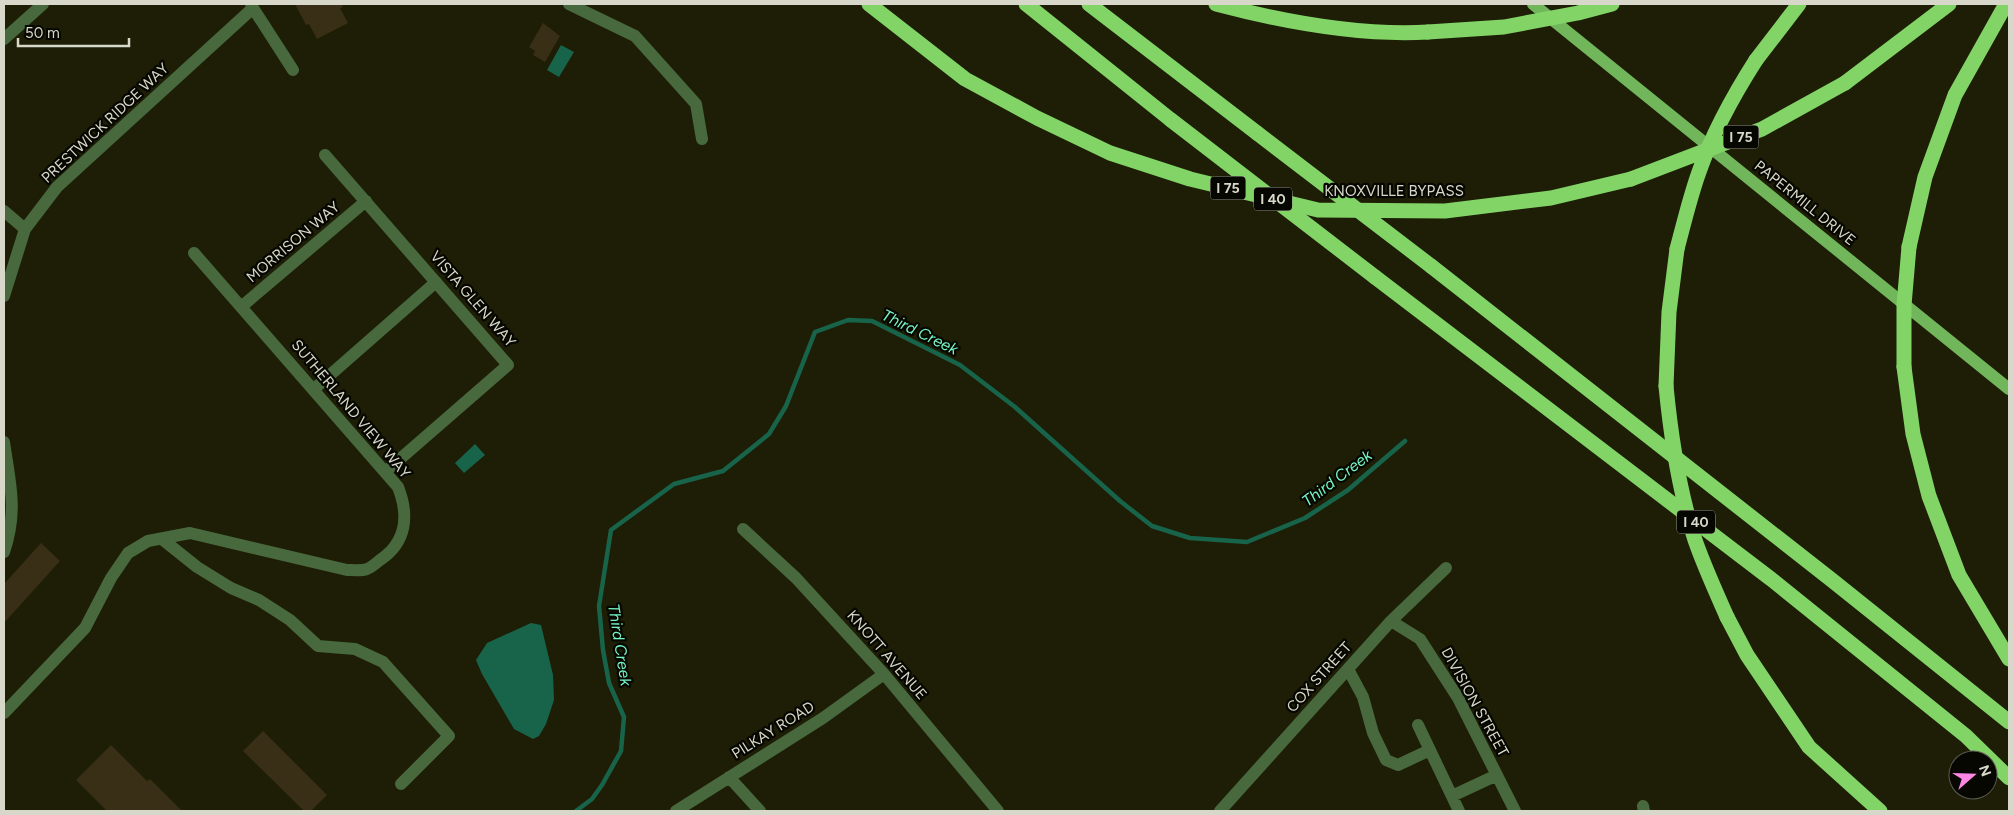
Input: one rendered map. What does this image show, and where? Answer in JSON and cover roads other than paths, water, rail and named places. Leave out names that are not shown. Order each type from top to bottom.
[{"type":"highway","name":"KNOXVILLE BYPASS","points":[[869,4],[965,79],[1036,118],[1110,153],[1190,179],[1318,210],[1445,211],[1551,198],[1631,180],[1762,129],[1845,83],[1949,4]]},
{"type":"highway","name":"I 40","points":[[1026,4],[1171,120],[1771,579],[1966,736],[2009,778]]},
{"type":"highway","name":"I 40","points":[[1089,4],[1431,266],[2009,722]]},
{"type":"highway","points":[[1216,4],[1265,17],[1337,28],[1403,34],[1504,27],[1578,14],[1612,4]]},
{"type":"highway","points":[[1799,4],[1756,60],[1735,92],[1712,139],[1699,172],[1677,249],[1669,312],[1666,386],[1683,495],[1695,540],[1728,618],[1747,655],[1809,747],[1880,811]]},
{"type":"highway","points":[[2006,4],[1955,95],[1925,178],[1909,247],[1904,305],[1904,367],[1913,434],[1929,496],[1959,575],[2009,660]]},
{"type":"main road","name":"PAPERMILL DRIVE","points":[[1533,4],[2009,387]]},
{"type":"street","points":[[4,39],[43,4]]},
{"type":"street","points":[[569,4],[635,36],[696,104],[702,139]]},
{"type":"street","points":[[252,6],[293,70]]},
{"type":"street","name":"PRESTWICK RIDGE WAY","points":[[4,296],[25,229],[57,187],[252,6]]},
{"type":"street","name":"VISTA GLEN WAY","points":[[324,155],[508,365],[385,472]]},
{"type":"street","name":"MORRISON WAY","points":[[241,307],[366,201]]},
{"type":"street","points":[[4,211],[25,229]]},
{"type":"street","name":"SUTHERLAND VIEW WAY","points":[[4,713],[85,628],[111,578],[128,553],[148,541],[190,533],[347,570],[367,569],[385,556],[400,539],[405,520],[404,503],[398,487],[194,253]]},
{"type":"street","points":[[314,389],[436,282]]},
{"type":"street","points":[[4,442],[13,505],[11,532],[4,552]]},
{"type":"street","name":"KNOTT AVENUE","points":[[743,529],[796,578],[884,674],[998,811]]},
{"type":"street","points":[[162,539],[197,567],[231,588],[260,600],[290,620],[318,646],[355,649],[383,662],[449,736],[400,784]]},
{"type":"street","name":"COX STREET","points":[[1220,811],[1392,621],[1446,568]]},
{"type":"street","name":"DIVISION STREET","points":[[1392,621],[1420,639],[1458,698],[1515,811]]},
{"type":"street","points":[[1348,669],[1364,697],[1373,733],[1386,760],[1398,765],[1430,750]]},
{"type":"street","name":"PILKAY ROAD","points":[[676,811],[822,718],[884,674]]},
{"type":"street","points":[[1418,725],[1459,811]]},
{"type":"street","points":[[1452,796],[1497,775]]},
{"type":"street","points":[[728,777],[760,811]]},
{"type":"waterway","name":"Third Creek","points":[[576,811],[592,799],[621,751],[624,717],[609,683],[603,650],[599,606],[611,530],[674,484],[723,471],[769,434],[786,406],[815,332],[848,320],[872,321],[960,365],[1015,407],[1120,501],[1152,526],[1190,538],[1247,542],[1305,518],[1348,490],[1405,441]]}]
